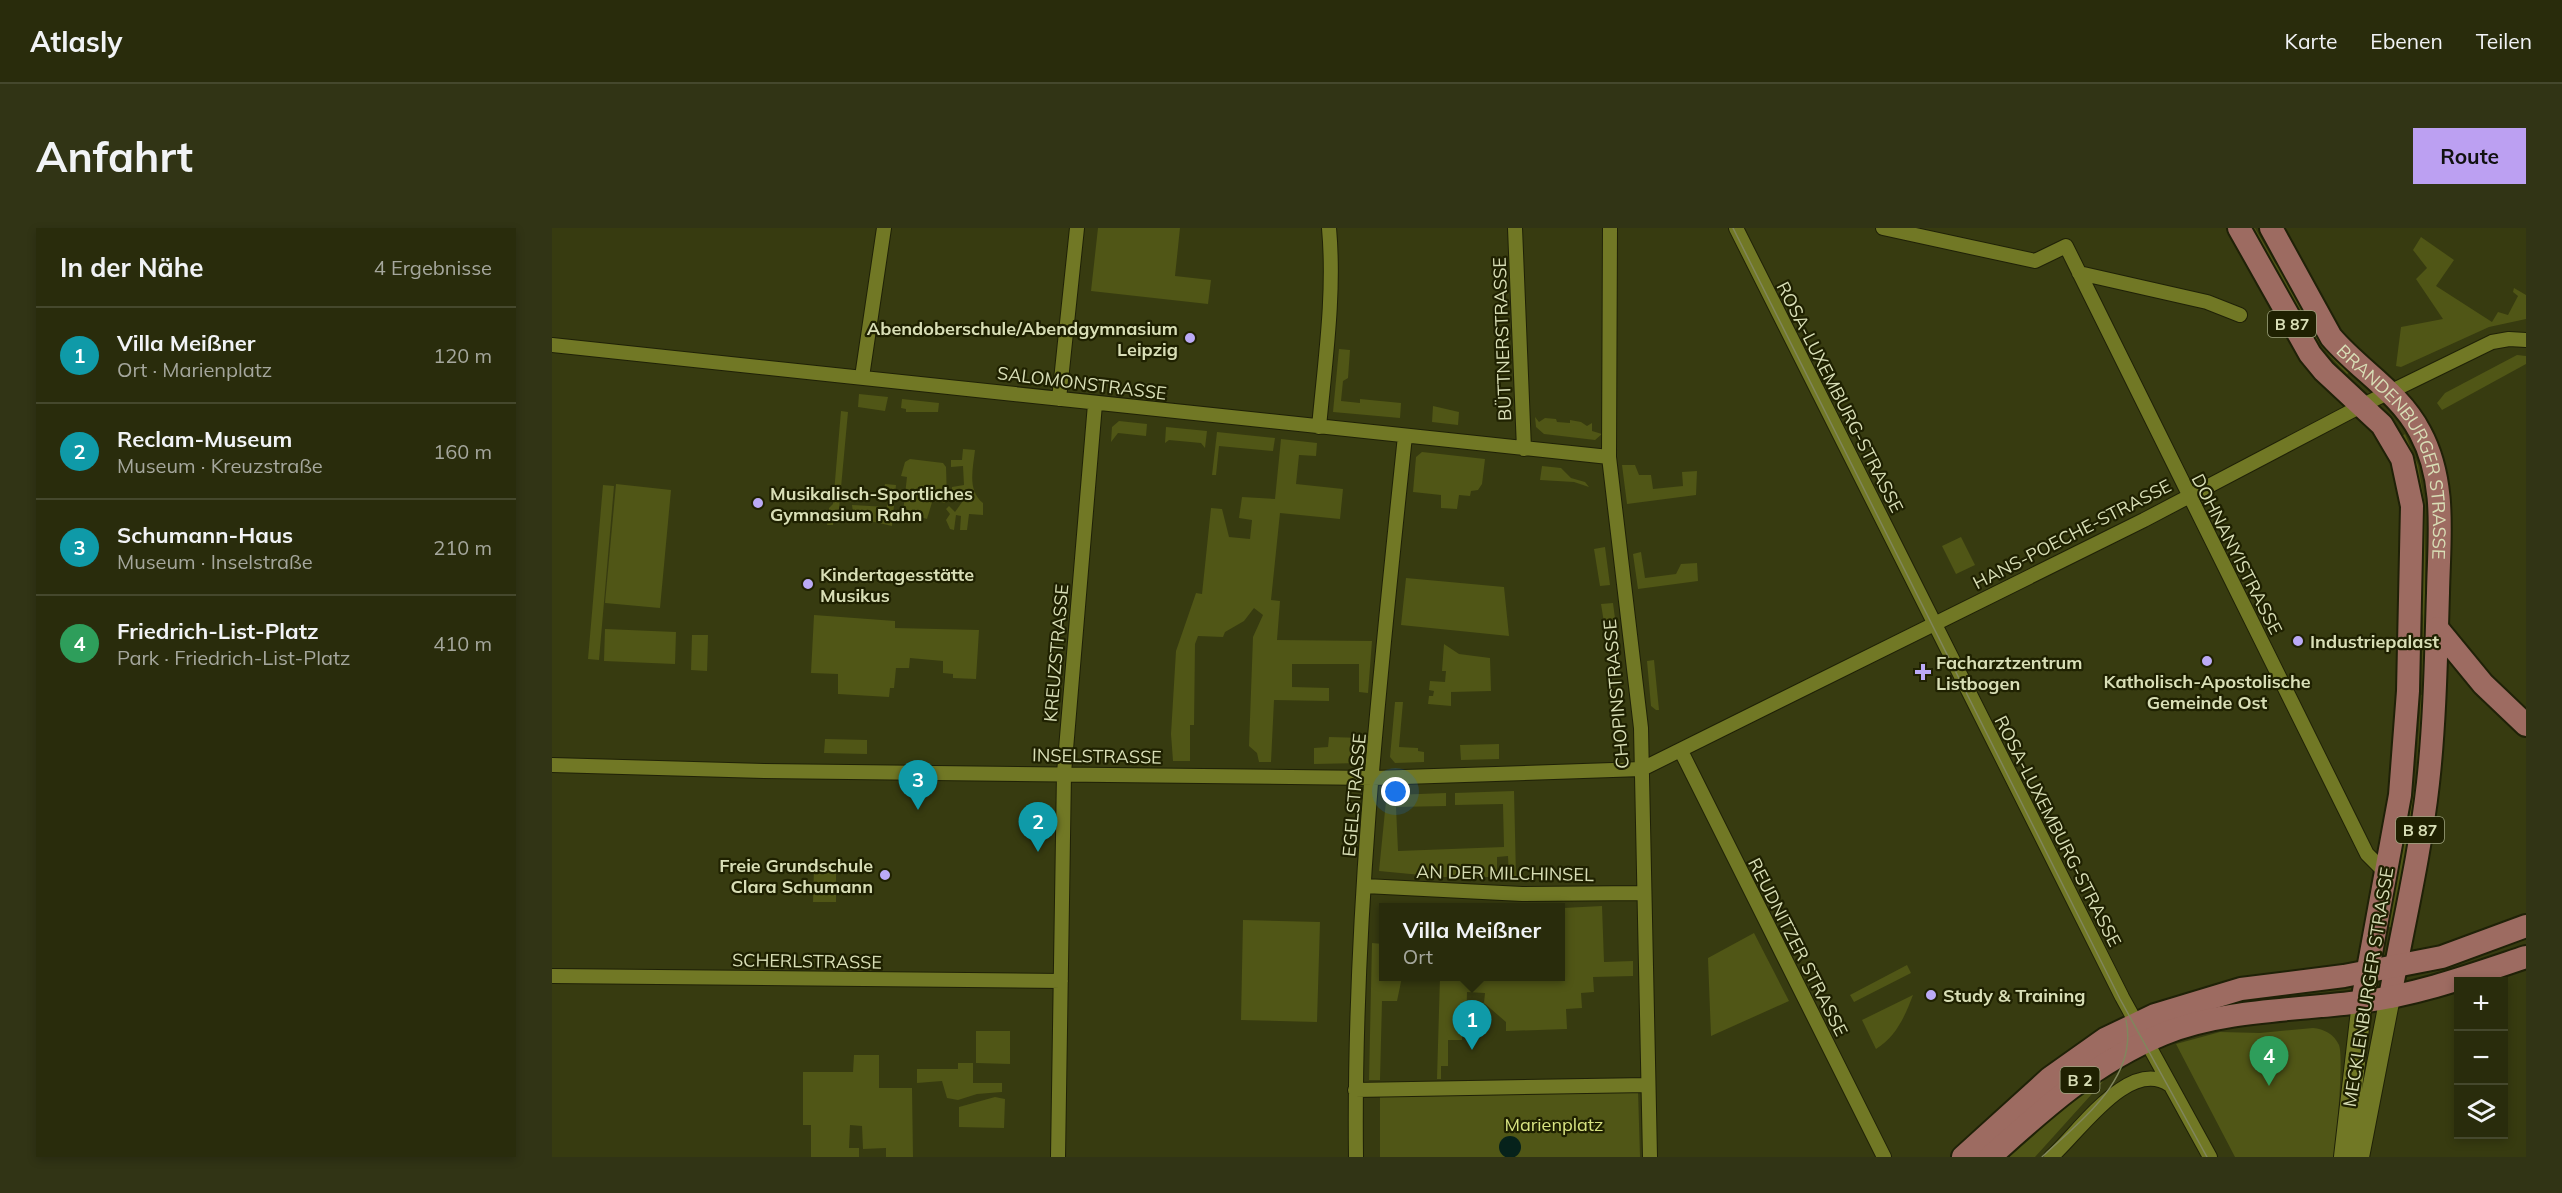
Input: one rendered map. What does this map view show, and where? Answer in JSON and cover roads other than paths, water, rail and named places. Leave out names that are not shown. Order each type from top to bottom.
[{"type":"main road","name":"BRANDENBURGER STRASSE","points":[[2239,228],[2310,354],[2324,371],[2363,405],[2394,441],[2408,475],[2412,506],[2411,602]]},
{"type":"main road","name":"BRANDENBURGER STRASSE","points":[[2271,228],[2331,337],[2342,350],[2391,392],[2421,433],[2436,474],[2440,527],[2437,628]]},
{"type":"main road","name":"MECKLENBURGER STRASSE","points":[[2344,1157],[2362,1002],[2400,795],[2411,602]]},
{"type":"main road","points":[[2437,628],[2483,684],[2526,725]]},
{"type":"main road","name":"MECKLENBURGER STRASSE","points":[[2358,1157],[2396,967],[2428,783],[2437,628]]},
{"type":"main road","name":"B 2","points":[[1990,1157],[2062,1093],[2119,1056],[2141,1032],[2167,1011],[2233,991],[2396,967],[2482,944],[2526,926]]},
{"type":"main road","points":[[2362,1002],[2453,981],[2526,957]]},
{"type":"main road","name":"B 2","points":[[1963,1157],[2050,1078],[2105,1039],[2141,1032],[2171,1031],[2211,1021],[2362,1002]]},
{"type":"street","points":[[862,377],[884,228]]},
{"type":"street","points":[[1059,399],[1077,228]]},
{"type":"street","points":[[1319,427],[1329,314],[1331,258],[1329,228]]},
{"type":"street","name":"BÜTTNERSTRASSE","points":[[1515,228],[1524,449]]},
{"type":"street","name":"CHOPINSTRASSE","points":[[1610,228],[1609,458],[1613,510],[1641,728],[1650,1157]]},
{"type":"street","name":"ROSA-LUXEMBURG-STRASSE","points":[[1736,228],[2141,1032],[2210,1157]]},
{"type":"street","name":"DOHNANYISTRASSE","points":[[1883,228],[2036,261],[2066,246],[2367,854],[2386,873]]},
{"type":"street","points":[[2079,273],[2207,302],[2240,315]]},
{"type":"street","name":"HANS-POECHE-STRASSE","points":[[1642,770],[2188,496],[2363,405],[2492,342],[2524,339]]},
{"type":"street","name":"SALOMONSTRASSE","points":[[552,345],[1609,458]]},
{"type":"street","name":"KREUZSTRASSE","points":[[1058,1157],[1064,774],[1095,404]]},
{"type":"street","name":"EGELSTRASSE","points":[[1356,1157],[1358,979],[1373,778],[1405,436]]},
{"type":"street","name":"REUDNITZER STRASSE","points":[[1681,751],[1884,1157]]},
{"type":"street","name":"INSELSTRASSE","points":[[552,765],[1373,778],[1642,770]]},
{"type":"street","name":"AN DER MILCHINSEL","points":[[1365,886],[1522,894],[1643,893]]},
{"type":"street","name":"SCHERLSTRASSE","points":[[552,976],[1061,981]]},
{"type":"street","points":[[2051,1157],[2120,1088],[2149,1079],[2170,1085]]},
{"type":"street","points":[[1355,1090],[1648,1085]]},
{"type":"water","points":[[1510,1136],[1518,1139],[1521,1147],[1518,1155],[1510,1158],[1502,1155],[1499,1147],[1502,1139]]},
{"type":"tram line","points":[[1733,228],[2120,999],[2207,1157]]},
{"type":"tram line","points":[[2042,1157],[2089,1113],[2115,1079],[2124,1061],[2128,1041],[2126,1020]]},
{"type":"place","name":"Abendoberschule/Abendgymnasium Leipzig","points":[[1190,338]]},
{"type":"place","name":"Musikalisch-Sportliches Gymnasium Rahn","points":[[758,503]]},
{"type":"place","name":"Kindertagesstätte Musikus","points":[[808,584]]},
{"type":"place","name":"Industriepalast","points":[[2298,641]]},
{"type":"place","name":"Katholisch-Apostolische Gemeinde Ost","points":[[2207,661]]},
{"type":"place","name":"Facharztzentrum Listbogen","points":[[1923,672]]},
{"type":"place","name":"Schumann-Haus","points":[[918,810]]},
{"type":"place","name":"Reclam-Museum","points":[[1038,852]]},
{"type":"place","name":"Freie Grundschule Clara Schumann","points":[[885,875]]},
{"type":"place","name":"Study & Training","points":[[1931,995]]},
{"type":"place","name":"Villa Meißner","points":[[1472,1050]]},
{"type":"place","name":"Friedrich-List-Platz","points":[[2269,1086]]},
{"type":"park label","name":"Marienplatz","points":[[1554,1124]]}]
